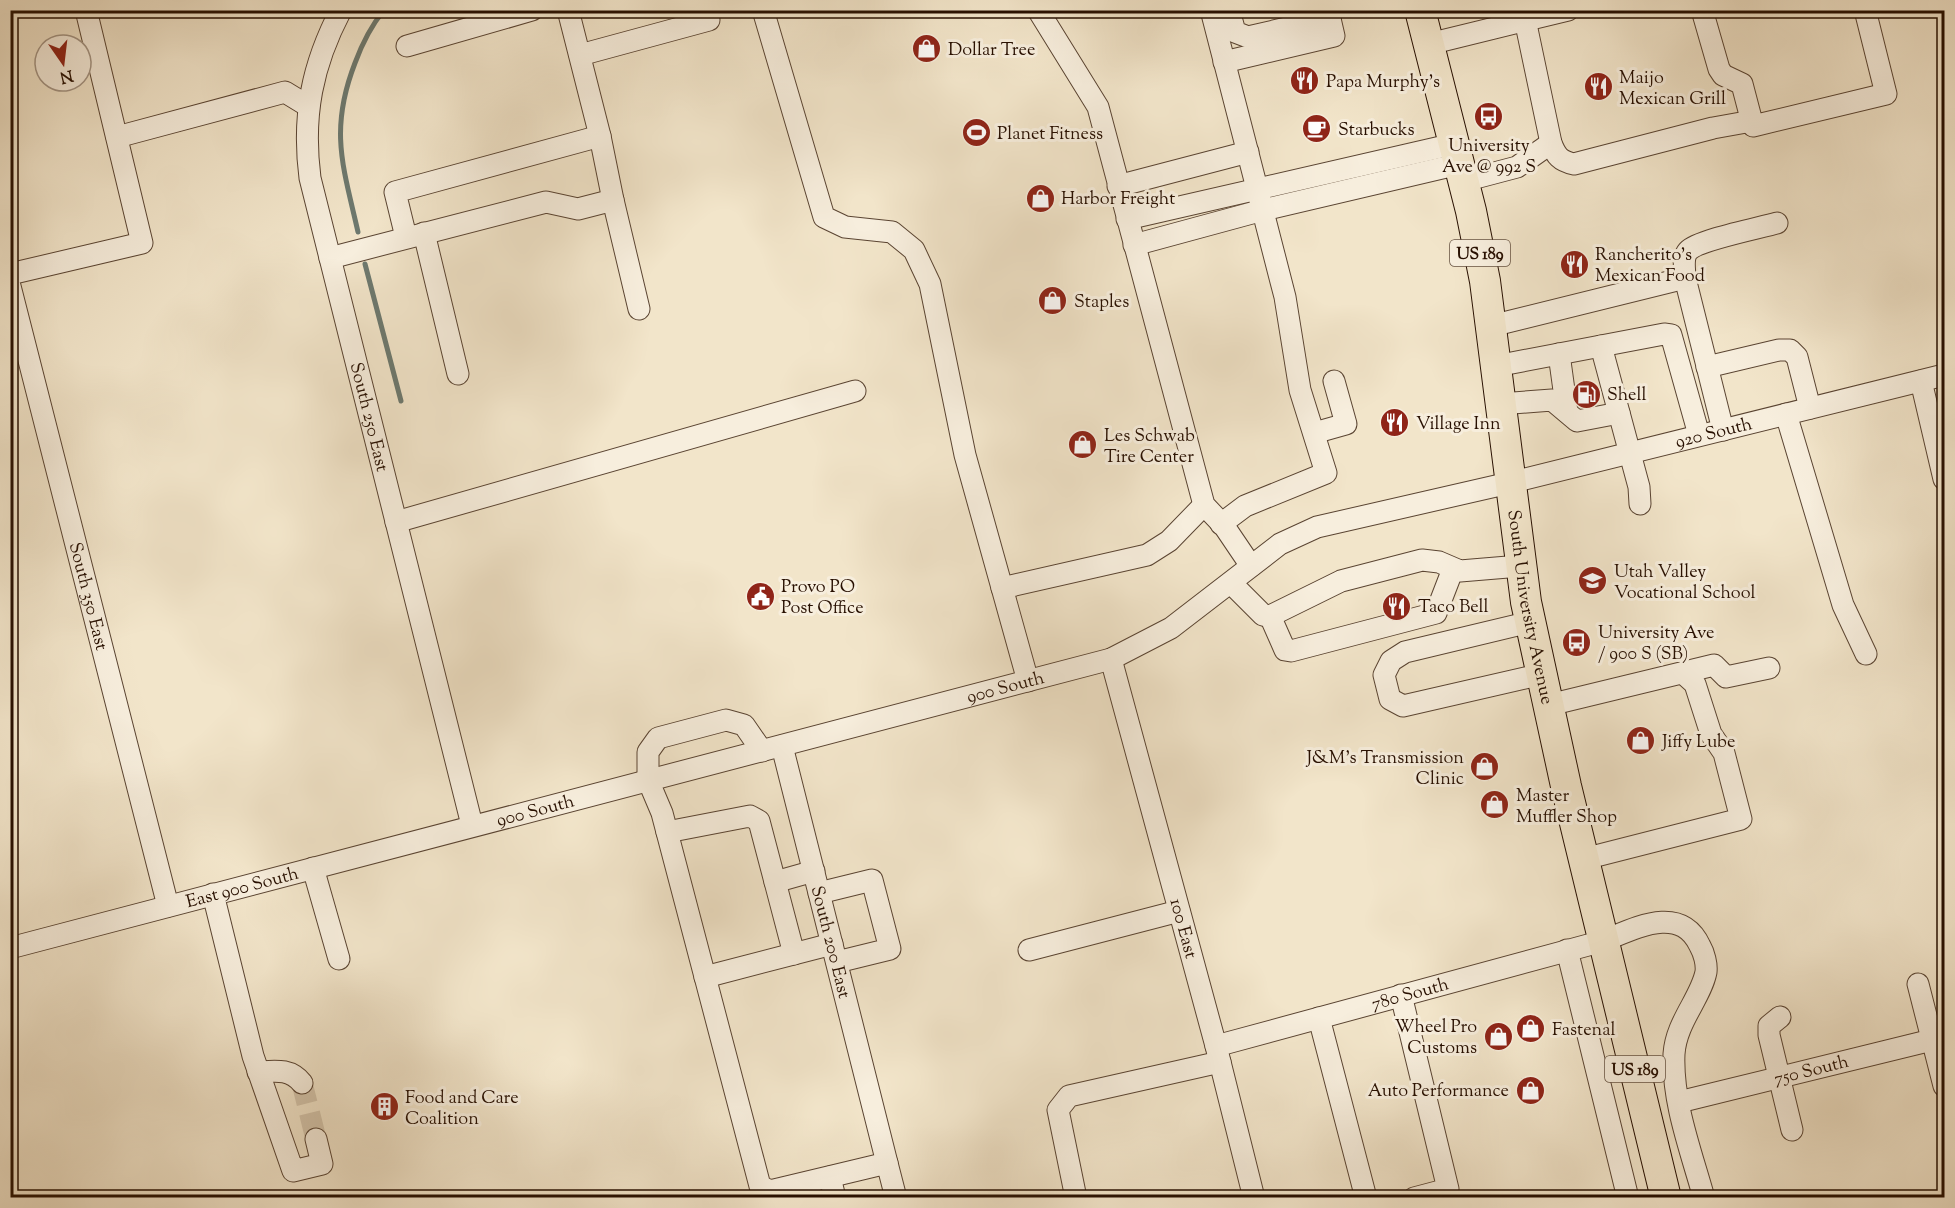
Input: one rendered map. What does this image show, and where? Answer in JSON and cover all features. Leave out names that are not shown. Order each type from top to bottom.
[{"type":"highway","name":"South University Avenue","points":[[1420,10],[1459,163],[1485,281],[1509,483],[1530,622],[1603,941],[1666,1197]]},
{"type":"street","points":[[10,273],[142,243],[86,10]]},
{"type":"street","name":"South 250 East","points":[[341,10],[324,43],[315,70],[308,106],[306,150],[310,178],[472,825]]},
{"type":"street","points":[[407,46],[532,10]]},
{"type":"street","points":[[568,10],[600,136],[639,309]]},
{"type":"street","points":[[580,55],[709,20],[706,10]]},
{"type":"street","points":[[763,10],[824,217],[845,227],[892,232],[914,250],[930,284],[965,455],[1028,681]]},
{"type":"street","points":[[1038,10],[1098,107],[1204,505],[1221,524],[1251,567]]},
{"type":"street","points":[[1211,10],[1285,297],[1300,390],[1326,473],[1245,506],[1221,524]]},
{"type":"street","points":[[1224,62],[1334,36],[1329,14],[1248,37],[1235,32],[1229,10]]},
{"type":"street","points":[[1429,44],[1524,16],[1568,10]]},
{"type":"street","points":[[1702,10],[1719,69],[1723,75],[1742,84],[1753,126],[1886,94],[1865,10]]},
{"type":"street","points":[[1524,16],[1551,143],[1556,155],[1563,162],[1574,164],[1704,130],[1752,121]]},
{"type":"street","points":[[117,137],[285,93],[308,106]]},
{"type":"street","points":[[458,374],[415,235],[395,192],[600,136]]},
{"type":"street","points":[[1127,219],[1364,164],[1459,163],[1517,167],[1551,143]]},
{"type":"street","points":[[1118,186],[1248,152]]},
{"type":"street","points":[[1134,245],[1263,210],[1459,163]]},
{"type":"street","points":[[1364,164],[1370,184]]},
{"type":"street","points":[[330,258],[546,202],[578,209],[613,200]]},
{"type":"street","points":[[1723,430],[1685,278],[1685,258],[1689,250],[1701,244],[1777,223]]},
{"type":"street","points":[[1491,326],[1685,278]]},
{"type":"street","name":"South 350 East","points":[[10,286],[16,325],[168,906]]},
{"type":"street","points":[[1496,366],[1671,335],[1699,435]]},
{"type":"street","points":[[1601,346],[1639,487],[1640,504]]},
{"type":"street","points":[[1709,373],[1779,350],[1790,350],[1797,357],[1810,408]]},
{"type":"street","points":[[1558,354],[1567,412]]},
{"type":"street","name":"920 South","points":[[1509,483],[1944,375]]},
{"type":"street","points":[[1314,434],[1346,424],[1334,381]]},
{"type":"street","points":[[1921,381],[1944,479]]},
{"type":"street","points":[[396,522],[855,391]]},
{"type":"street","points":[[1500,404],[1552,400],[1577,421],[1619,413]]},
{"type":"street","points":[[1786,414],[1843,605],[1866,654]]},
{"type":"street","name":"900 South","points":[[472,825],[1111,659],[1171,628],[1280,544],[1317,527],[1509,483]]},
{"type":"street","points":[[1002,588],[1147,555],[1169,541],[1204,505]]},
{"type":"street","points":[[1231,582],[1263,615],[1270,616],[1341,581],[1422,560],[1439,562],[1460,571],[1520,566]]},
{"type":"street","points":[[1270,616],[1285,650],[1291,651],[1436,613],[1454,569]]},
{"type":"street","points":[[1530,622],[1405,652],[1391,661],[1384,675],[1390,699],[1404,706],[1542,674]]},
{"type":"street","name":"100 East","points":[[1111,659],[1218,1054],[1254,1197]]},
{"type":"street","points":[[1549,705],[1714,665],[1726,677],[1769,668]]},
{"type":"street","points":[[1584,859],[1741,819],[1724,753],[1711,734],[1695,684],[1684,674]]},
{"type":"street","points":[[772,748],[744,725],[726,720],[658,738],[648,752],[648,780],[667,832],[760,1186],[764,1191],[770,1191],[887,1163]]},
{"type":"street","name":"South 200 East","points":[[772,748],[814,871],[896,1197]]},
{"type":"street","points":[[667,832],[750,816],[759,821],[794,954]]},
{"type":"street","name":"East 900 South","points":[[10,948],[472,825]]},
{"type":"street","points":[[313,868],[339,959]]},
{"type":"street","points":[[775,882],[814,871]]},
{"type":"street","points":[[705,977],[794,954],[890,949],[872,880],[819,893]]},
{"type":"street","points":[[213,894],[258,1072],[293,1171],[322,1164],[316,1139]]},
{"type":"street","points":[[1029,950],[1179,911]]},
{"type":"street","name":"780 South","points":[[1076,1197],[1058,1110],[1069,1096],[1218,1054],[1319,1018],[1603,941],[1653,921],[1680,925],[1695,936],[1704,955],[1706,972],[1681,1025],[1674,1051],[1679,1102],[1704,1197]]},
{"type":"street","points":[[1567,950],[1627,1197]]},
{"type":"street","points":[[1918,984],[1938,1038],[1944,1086]]},
{"type":"street","points":[[1401,995],[1449,1193],[1414,1197]]},
{"type":"street","points":[[1780,1017],[1769,1026],[1769,1035],[1792,1130]]},
{"type":"street","points":[[1319,1018],[1366,1197]]},
{"type":"street","name":"750 South","points":[[1679,1102],[1938,1038]]},
{"type":"street","points":[[258,1072],[281,1071],[295,1074],[302,1083]]},
{"type":"street","points":[[830,1177],[835,1197]]},
{"type":"waterway","points":[[358,232],[341,148],[342,108],[355,63],[371,29],[384,10]]},
{"type":"waterway","points":[[365,264],[401,401]]},
{"type":"tunnel","points":[[302,1083],[316,1139]]},
{"type":"place","name":"Dollar Tree","points":[[927,49]]},
{"type":"place","name":"Papa Murphy's","points":[[1305,81]]},
{"type":"place","name":"Maijo Mexican Grill","points":[[1598,87]]},
{"type":"place","name":"University Ave @ 992 S","points":[[1489,116]]},
{"type":"place","name":"Starbucks","points":[[1317,129]]},
{"type":"place","name":"Planet Fitness","points":[[976,133]]},
{"type":"place","name":"Harbor Freight","points":[[1040,198]]},
{"type":"place","name":"Rancherito's Mexican Food","points":[[1574,264]]},
{"type":"place","name":"Staples","points":[[1053,301]]},
{"type":"place","name":"Shell","points":[[1586,394]]},
{"type":"place","name":"Village Inn","points":[[1395,423]]},
{"type":"place","name":"Les Schwab Tire Center","points":[[1083,445]]},
{"type":"place","name":"Utah Valley Vocational School","points":[[1593,581]]},
{"type":"place","name":"Provo PO Post Office","points":[[760,596]]},
{"type":"place","name":"Taco Bell","points":[[1397,606]]},
{"type":"place","name":"University Ave / 900 S (SB)","points":[[1577,642]]},
{"type":"place","name":"Jiffy Lube","points":[[1641,741]]},
{"type":"place","name":"J&M's Transmission Clinic","points":[[1485,767]]},
{"type":"place","name":"Master Muffler Shop","points":[[1495,805]]},
{"type":"place","name":"Fastenal","points":[[1531,1029]]},
{"type":"place","name":"Wheel Pro Customs","points":[[1498,1036]]},
{"type":"place","name":"Auto Performance","points":[[1530,1090]]},
{"type":"place","name":"Food and Care Coalition","points":[[384,1107]]}]
